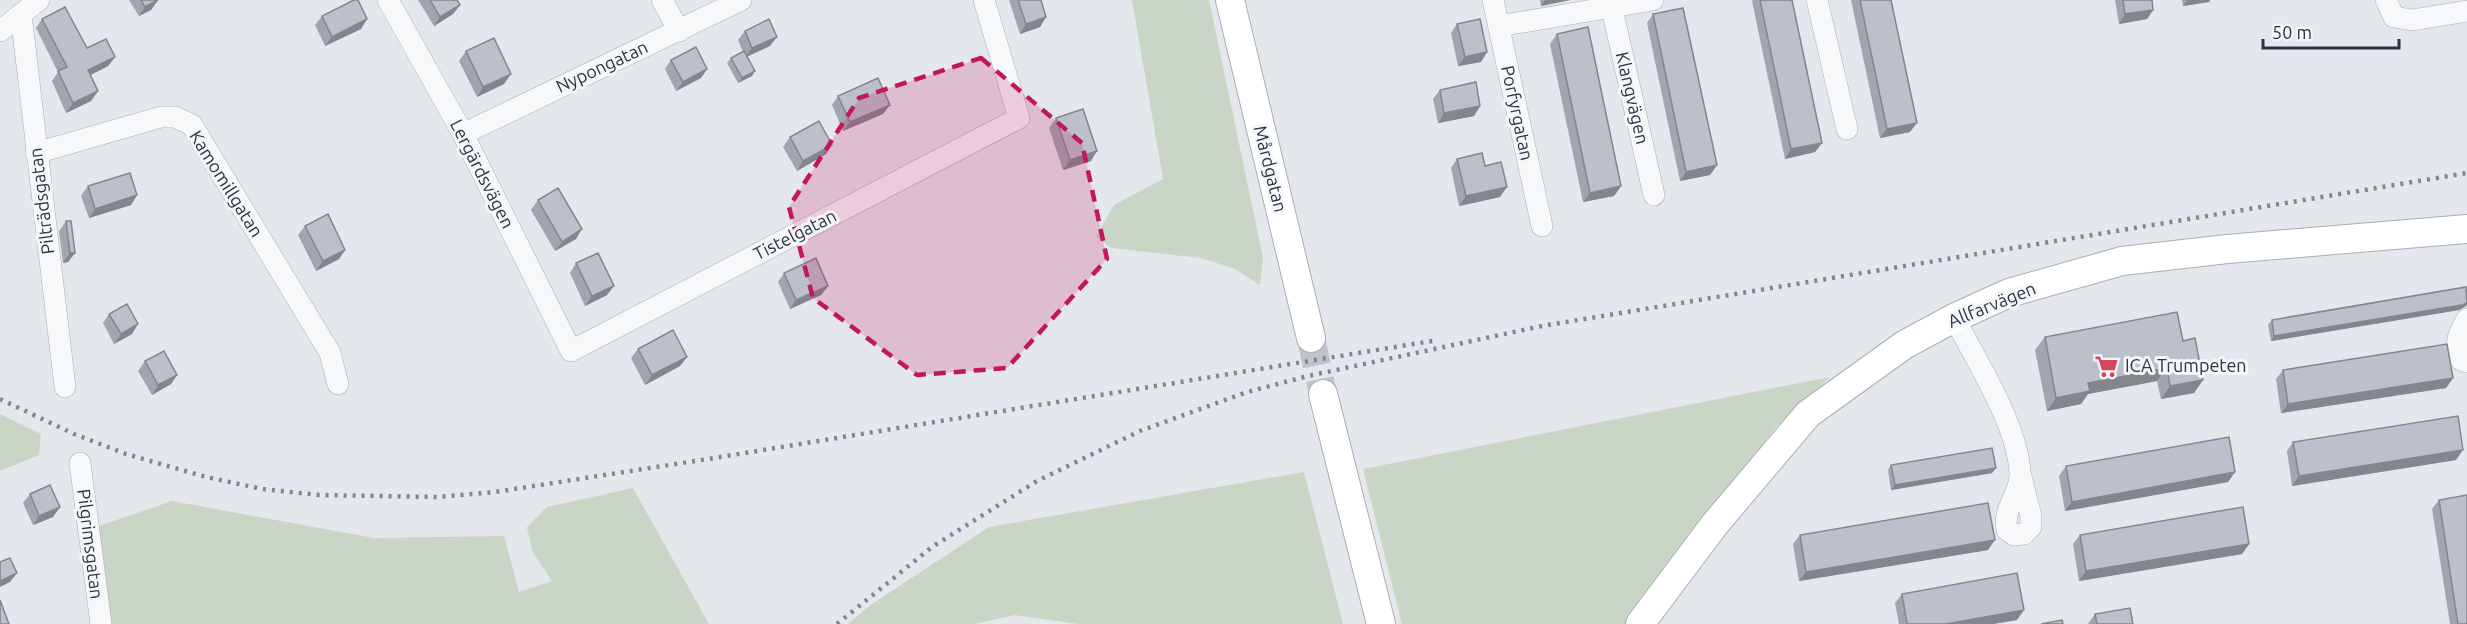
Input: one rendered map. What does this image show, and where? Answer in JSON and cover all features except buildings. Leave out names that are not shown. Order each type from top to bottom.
[{"type":"street","points":[[0,31],[39,0]]},
{"type":"street","name":"Lergärdsvägen","points":[[388,0],[463,134],[572,351]]},
{"type":"street","points":[[662,0],[679,31]]},
{"type":"street","name":"Nypongatan","points":[[463,134],[741,0]]},
{"type":"street","name":"Tistelgatan","points":[[572,351],[1019,118],[984,0]]},
{"type":"street","name":"Mårdgatan","points":[[1230,0],[1311,338]]},
{"type":"street","name":"Porfyrgatan","points":[[1493,0],[1542,226]]},
{"type":"street","points":[[1499,26],[1611,4],[1653,0]]},
{"type":"street","points":[[1817,0],[1847,129]]},
{"type":"street","name":"Klangvägen","points":[[1611,4],[1654,195]]},
{"type":"street","points":[[2390,8],[2412,20],[2467,11]]},
{"type":"street","name":"Pilträdsgatan","points":[[21,14],[65,387]]},
{"type":"street","name":"Kamomillgatan","points":[[36,153],[160,117],[175,117],[192,125],[330,353],[338,384]]},
{"type":"street","name":"Allfarvägen","points":[[1640,624],[1715,524],[1808,414],[1904,345],[1954,318],[2009,293],[2122,261],[2227,249],[2467,229]]},
{"type":"street","points":[[1954,318],[2014,440],[2021,476]]},
{"type":"street","points":[[2467,319],[2459,333],[2455,347],[2461,360],[2467,362]]},
{"type":"street","points":[[1323,394],[1381,624]]},
{"type":"street","name":"Pilgrimsgatan","points":[[80,463],[101,624]]},
{"type":"highlighted area","points":[[981,58],[1082,143],[1107,259],[1007,368],[917,375],[813,298],[789,207],[859,98]]},
{"type":"green space","points":[[1132,0],[1209,0],[1263,258],[1260,285],[1233,268],[1200,258],[1111,248],[1096,237],[1114,205],[1163,179]]},
{"type":"green space","points":[[1830,377],[1776,427],[1628,624],[1402,624],[1363,469]]},
{"type":"green space","points":[[0,414],[41,434],[39,455],[0,471]]},
{"type":"green space","points":[[1304,472],[1343,624],[1078,624],[1015,615],[974,624],[848,624],[872,604],[989,527]]},
{"type":"green space","points":[[633,488],[709,624],[111,624],[99,526],[172,501],[374,538],[504,536],[519,592],[552,581],[532,551],[527,527],[547,507]]},
{"type":"tunnel","points":[[1311,338],[1323,394]]},
{"type":"railway","points":[[837,624],[932,547],[1037,481],[1140,431],[1247,392],[1308,376],[1542,326],[2467,173]]},
{"type":"railway","points":[[0,399],[74,434],[126,454],[206,477],[262,489],[319,495],[437,497],[495,492],[708,459],[1438,340]]},
{"type":"place","name":"ICA Trumpeten","points":[[2107,366]]}]
